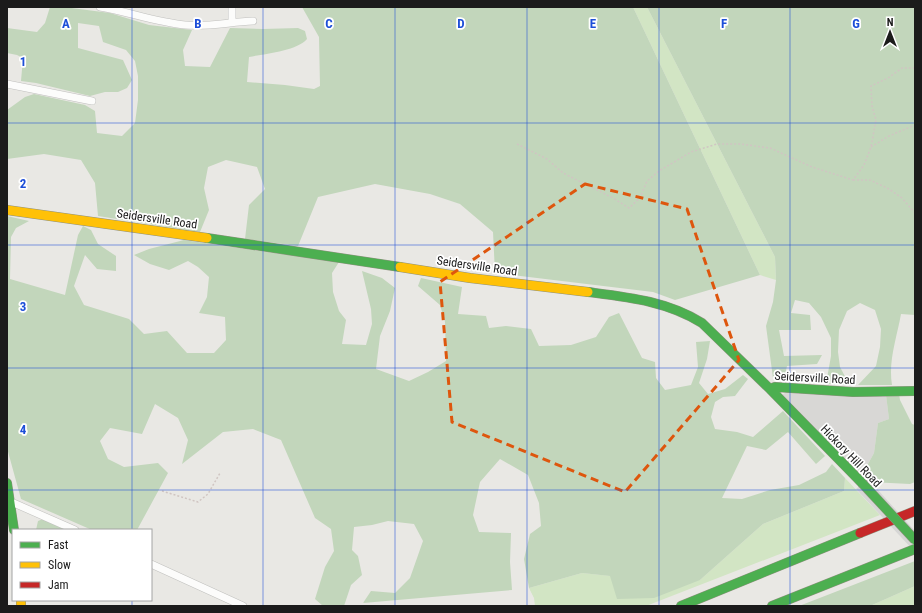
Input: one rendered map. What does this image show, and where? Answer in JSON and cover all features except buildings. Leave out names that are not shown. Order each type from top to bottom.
[{"type":"main road","name":"Seidersville Road","points":[[7,210],[470,278],[599,293],[664,304],[691,316],[702,323],[770,389],[775,387],[853,392],[915,391]]},
{"type":"main road","name":"Hickory Hill Road","points":[[770,389],[862,483],[915,540]]},
{"type":"main road","points":[[7,483],[14,529]]},
{"type":"main road","points":[[681,606],[915,511]]},
{"type":"main road","points":[[772,606],[915,549]]},
{"type":"street","points":[[100,7],[186,25],[253,21]]},
{"type":"street","points":[[232,7],[232,22]]},
{"type":"street","points":[[7,84],[92,101]]},
{"type":"street","points":[[9,501],[73,529]]},
{"type":"street","points":[[152,564],[243,606]]},
{"type":"path","points":[[853,180],[864,165],[871,147],[876,120],[872,106],[871,86],[888,78],[902,68],[915,68]]},
{"type":"path","points":[[871,147],[889,136],[915,125]]},
{"type":"path","points":[[516,144],[547,159],[562,173],[613,198],[629,208],[640,198],[647,181],[659,171],[691,152],[717,144],[740,144],[770,148],[812,167],[853,180],[870,180],[889,189],[902,198],[915,213]]},
{"type":"path","points":[[162,491],[198,502],[208,494],[220,473]]},
{"type":"highlighted area","points":[[585,184],[687,209],[739,360],[625,492],[452,422],[440,282]]},
{"type":"shaded area","points":[[788,391],[886,395],[889,419],[878,423],[874,453],[863,473],[850,464],[782,395]]},
{"type":"green space","points":[[50,7],[64,7],[110,13],[149,25],[192,30],[183,50],[185,66],[210,67],[230,28],[298,28],[305,31],[307,39],[302,43],[288,49],[249,57],[247,82],[314,89],[320,86],[319,37],[302,7],[633,7],[760,275],[675,300],[653,292],[495,273],[493,232],[460,204],[430,194],[375,184],[318,197],[298,246],[245,239],[249,205],[265,189],[257,167],[226,160],[208,167],[204,188],[209,210],[200,232],[98,216],[95,183],[81,160],[44,154],[7,159],[7,110],[25,97],[34,94],[85,105],[95,111],[97,133],[122,136],[135,123],[138,100],[138,76],[135,61],[126,50],[103,42],[99,26],[78,23],[78,48],[123,60],[132,80],[127,88],[118,92],[105,92],[90,96],[36,83],[21,81],[23,58],[7,53],[7,28],[37,32],[45,23]]},
{"type":"green space","points":[[633,7],[647,7],[775,257],[776,280],[760,275]]},
{"type":"green space","points":[[647,7],[915,7],[915,315],[901,314],[892,358],[892,385],[858,385],[876,366],[880,347],[881,329],[875,310],[860,303],[847,311],[839,330],[838,352],[840,367],[849,384],[826,384],[831,356],[831,338],[821,317],[809,303],[795,300],[791,313],[810,315],[811,330],[779,330],[784,356],[822,355],[817,364],[787,366],[784,380],[773,378],[766,326],[773,302],[776,280],[775,257]]},
{"type":"green space","points":[[7,216],[29,221],[16,228],[11,237],[10,279],[65,295],[78,235],[83,226],[91,230],[98,244],[116,256],[116,271],[97,269],[85,255],[74,286],[84,305],[129,319],[144,334],[167,331],[187,353],[214,353],[226,340],[225,317],[199,313],[207,297],[209,277],[198,267],[188,261],[169,270],[150,264],[134,255],[149,249],[184,240],[339,262],[332,273],[333,292],[339,311],[346,320],[342,344],[366,345],[372,324],[371,309],[362,271],[382,278],[395,288],[390,311],[380,336],[376,369],[409,381],[446,361],[445,322],[440,305],[418,286],[421,278],[462,287],[458,314],[486,316],[489,328],[506,326],[531,329],[539,346],[571,345],[596,337],[609,317],[619,313],[642,358],[655,362],[656,378],[665,390],[691,385],[698,367],[696,342],[710,341],[707,359],[699,383],[708,394],[725,389],[743,375],[748,379],[735,396],[723,397],[715,402],[711,417],[715,429],[737,432],[753,437],[783,411],[825,456],[816,464],[788,432],[766,450],[747,446],[722,498],[742,499],[770,490],[799,485],[826,472],[832,464],[845,478],[844,491],[763,524],[700,580],[654,598],[617,599],[610,576],[582,573],[529,588],[524,559],[530,534],[541,526],[539,503],[528,475],[500,459],[480,482],[473,515],[479,532],[511,533],[510,562],[512,590],[363,603],[371,591],[395,593],[410,578],[423,541],[414,524],[388,521],[354,527],[352,550],[358,556],[362,575],[351,585],[344,606],[323,606],[315,599],[325,567],[334,551],[331,529],[315,518],[281,440],[253,429],[223,432],[182,464],[188,440],[178,418],[155,404],[142,434],[110,428],[100,441],[108,459],[124,467],[158,463],[168,473],[138,529],[90,529],[21,499],[7,448]]},
{"type":"green space","points":[[899,394],[900,400],[912,424],[915,425],[915,482],[910,484],[870,482],[863,473],[874,453],[878,423],[889,419],[886,395]]},
{"type":"green space","points":[[845,478],[880,515],[646,606],[535,606],[534,598],[529,588],[582,573],[611,576],[700,580],[763,524],[844,491]]},
{"type":"green space","points":[[43,519],[66,529],[36,529],[38,521]]},
{"type":"green space","points":[[915,561],[915,586],[870,606],[799,606]]},
{"type":"green space","points":[[915,586],[915,606],[870,606]]},
{"type":"pier","points":[[868,479],[915,531],[915,552],[856,489]]},
{"type":"traffic: fast","points":[[207,238],[400,267]]},
{"type":"traffic: fast","points":[[588,292],[632,298],[661,305],[702,323],[770,389],[862,483]]},
{"type":"traffic: fast","points":[[770,389],[775,387],[853,392],[915,391]]},
{"type":"traffic: fast","points":[[7,483],[14,529]]},
{"type":"traffic: fast","points":[[862,483],[915,540]]},
{"type":"traffic: fast","points":[[681,606],[860,533]]},
{"type":"traffic: fast","points":[[772,606],[915,549]]},
{"type":"traffic: slow","points":[[7,210],[207,238]]},
{"type":"traffic: slow","points":[[400,267],[470,278],[588,292]]},
{"type":"traffic: slow","points":[[21,601],[21,606]]},
{"type":"traffic: jam","points":[[860,533],[915,511]]}]
